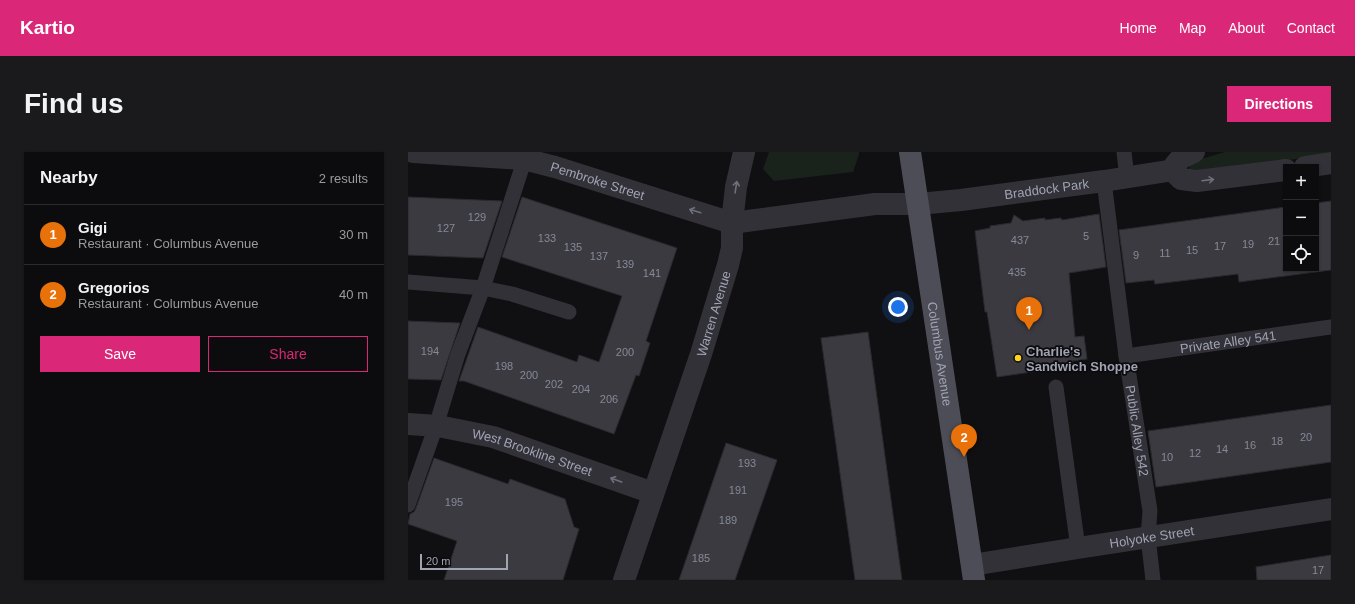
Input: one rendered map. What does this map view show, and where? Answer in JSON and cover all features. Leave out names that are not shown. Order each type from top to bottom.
[{"type":"main road","name":"Columbus Avenue","points":[[910,152],[973,573]]},
{"type":"street","name":"Pembroke Street","points":[[413,152],[526,155],[555,167],[732,223]]},
{"type":"street","name":"Warren Avenue","points":[[624,580],[700,354],[728,265],[732,248],[732,223],[736,187],[744,152]]},
{"type":"street","points":[[1194,152],[1177,161],[1174,170],[1181,179],[1197,181],[1283,170]]},
{"type":"street","points":[[1319,165],[1331,163]]},
{"type":"street","name":"Braddock Park","points":[[918,204],[961,200],[1128,178],[1174,170]]},
{"type":"street","points":[[732,223],[875,204],[918,204]]},
{"type":"street","name":"West Brookline Street","points":[[408,424],[436,426],[493,437],[653,493]]},
{"type":"street","name":"Holyoke Street","points":[[973,573],[1078,548],[1331,509]]},
{"type":"lane","points":[[1124,152],[1128,178]]},
{"type":"lane","points":[[408,505],[436,426],[458,354],[483,288],[526,155]]},
{"type":"lane","name":"Public Alley 542","points":[[1104,181],[1126,356],[1150,511],[1148,537],[1153,580]]},
{"type":"lane","points":[[408,282],[483,288],[512,294],[569,312]]},
{"type":"lane","name":"Private Alley 541","points":[[1126,356],[1331,327]]},
{"type":"lane","points":[[1056,387],[1078,548]]},
{"type":"shaded area","points":[[769,152],[859,152],[859,154],[853,172],[774,181],[763,169]]},
{"type":"shaded area","points":[[1225,152],[1331,153],[1219,172],[1189,169],[1190,162]]},
{"type":"building","points":[[408,197],[502,201],[483,258],[408,255]]},
{"type":"building","points":[[522,197],[677,248],[646,341],[650,343],[639,376],[636,375],[614,434],[464,381],[459,381],[478,327],[577,362],[579,355],[599,362],[622,296],[502,257]]},
{"type":"building","points":[[1331,201],[1331,270],[1319,272],[1319,236],[1319,203]]},
{"type":"building","points":[[1283,207],[1283,272],[1316,272],[1239,282],[1238,274],[1155,284],[1154,280],[1126,283],[1119,230]]},
{"type":"building","points":[[1099,214],[1106,267],[1069,273],[1075,337],[1084,336],[1087,359],[1072,361],[1073,366],[997,377],[987,312],[985,312],[975,231],[990,228],[990,226],[1011,223],[1014,215],[1023,221],[1045,218],[1045,220],[1061,218],[1062,220]]},
{"type":"building","points":[[408,321],[460,323],[441,380],[408,379]]},
{"type":"building","points":[[868,332],[902,580],[855,580],[821,338]]},
{"type":"building","points":[[1331,405],[1331,462],[1156,487],[1148,431]]},
{"type":"building","points":[[726,443],[777,460],[735,580],[679,580]]},
{"type":"building","points":[[434,458],[508,484],[510,479],[565,499],[574,527],[579,529],[563,580],[444,580],[457,541],[408,524],[410,514],[414,512],[416,508]]},
{"type":"building","points":[[1331,555],[1331,580],[1257,580],[1256,567]]},
{"type":"place","name":"Gigi","points":[[1029,330]]},
{"type":"place","name":"Charlie's Sandwich Shoppe","points":[[1018,358]]},
{"type":"place","name":"Gregorios","points":[[964,457]]}]
